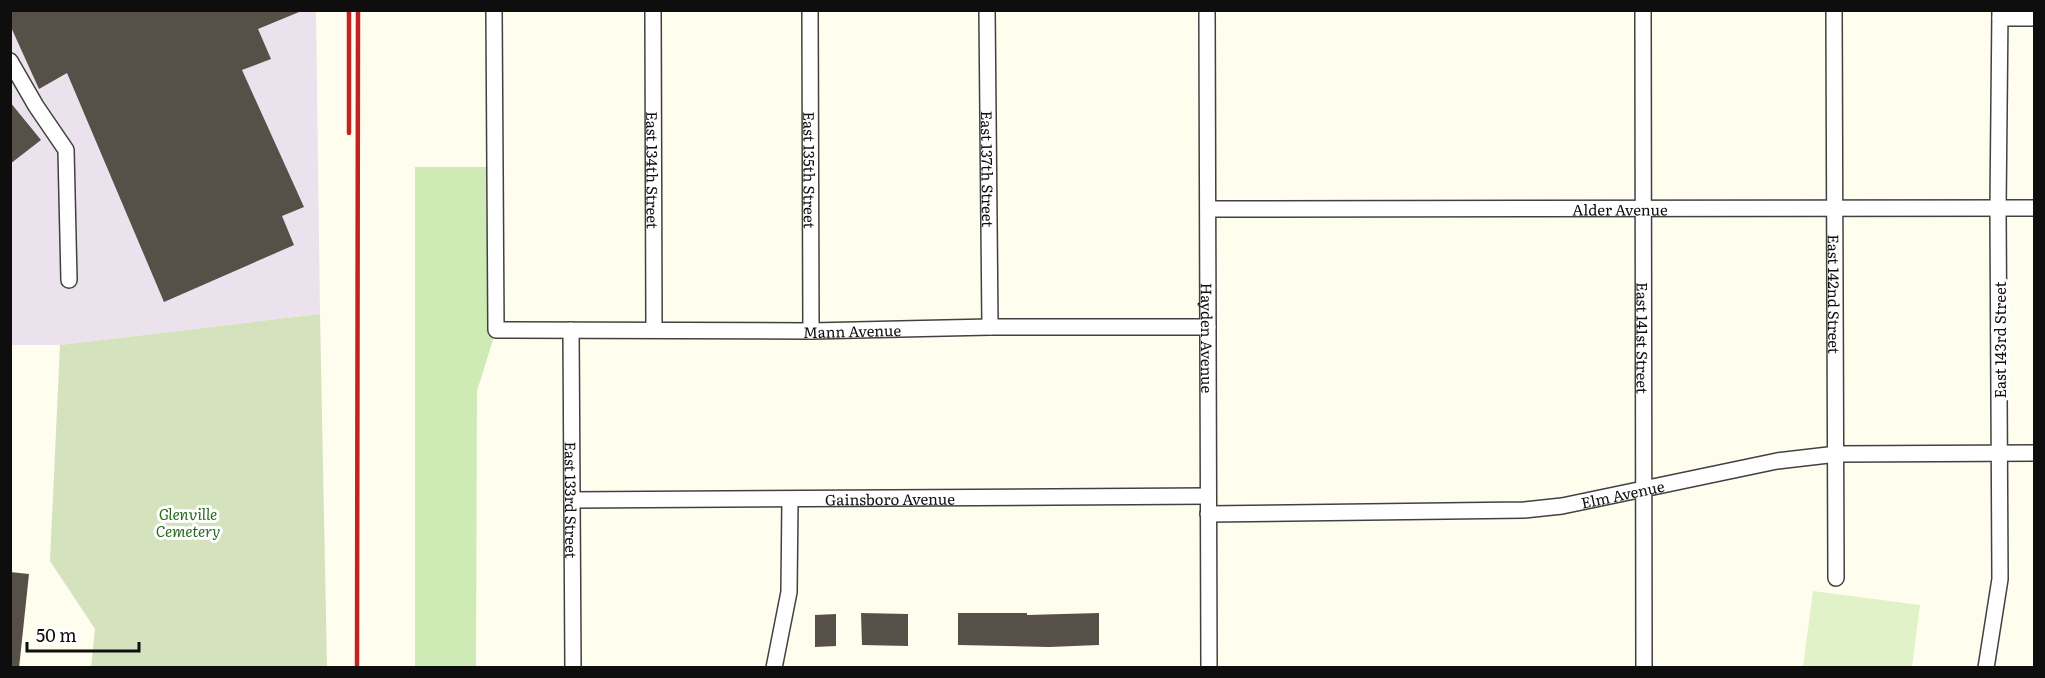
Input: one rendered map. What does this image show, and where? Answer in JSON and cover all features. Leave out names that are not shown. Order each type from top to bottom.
[{"type":"street","name":"Mann Avenue","points":[[494,10],[496,330],[811,331],[990,327],[1208,327]]},
{"type":"street","name":"East 134th Street","points":[[653,10],[654,330]]},
{"type":"street","name":"East 135th Street","points":[[810,10],[811,331]]},
{"type":"street","name":"East 137th Street","points":[[987,10],[990,327]]},
{"type":"street","name":"Hayden Avenue","points":[[1207,10],[1209,668]]},
{"type":"street","name":"East 141st Street","points":[[1643,10],[1644,668]]},
{"type":"street","name":"East 142nd Street","points":[[1834,10],[1836,578]]},
{"type":"street","points":[[2000,14],[2034,18]]},
{"type":"street","name":"East 143rd Street","points":[[1986,668],[2000,579],[1998,208],[2000,14]]},
{"type":"street","points":[[10,61],[36,106],[66,150],[69,280]]},
{"type":"street","name":"Alder Avenue","points":[[1208,209],[2034,207]]},
{"type":"street","name":"East 133rd Street","points":[[572,330],[573,668]]},
{"type":"street","name":"Elm Avenue","points":[[1208,514],[1524,510],[1562,506],[1777,461],[1837,454],[2034,453]]},
{"type":"street","name":"Gainsboro Avenue","points":[[572,500],[1208,496]]},
{"type":"street","points":[[774,668],[789,592],[790,500]]},
{"type":"shaded area","points":[[10,11],[316,11],[320,314],[60,345],[11,345]]},
{"type":"green space","points":[[415,167],[495,167],[496,330],[477,391],[476,667],[415,667]]},
{"type":"green space","name":"Glenville Cemetery","points":[[320,314],[327,667],[91,667],[95,629],[50,561],[60,345]]},
{"type":"green space","points":[[1813,591],[1920,605],[1912,667],[1803,667]]},
{"type":"building","points":[[10,10],[304,10],[258,29],[271,59],[242,70],[304,207],[282,216],[294,245],[164,302],[67,73],[39,89],[10,25]]},
{"type":"building","points":[[10,102],[41,140],[10,164]]},
{"type":"building","points":[[10,572],[29,574],[19,668],[10,668]]},
{"type":"building","points":[[861,613],[908,614],[908,646],[862,645]]},
{"type":"building","points":[[958,613],[1027,613],[1027,615],[1099,613],[1099,645],[1049,647],[958,645]]},
{"type":"building","points":[[836,614],[836,646],[815,647],[815,615]]},
{"type":"railway","points":[[349,10],[349,133]]},
{"type":"railway","points":[[357,668],[358,10]]}]
